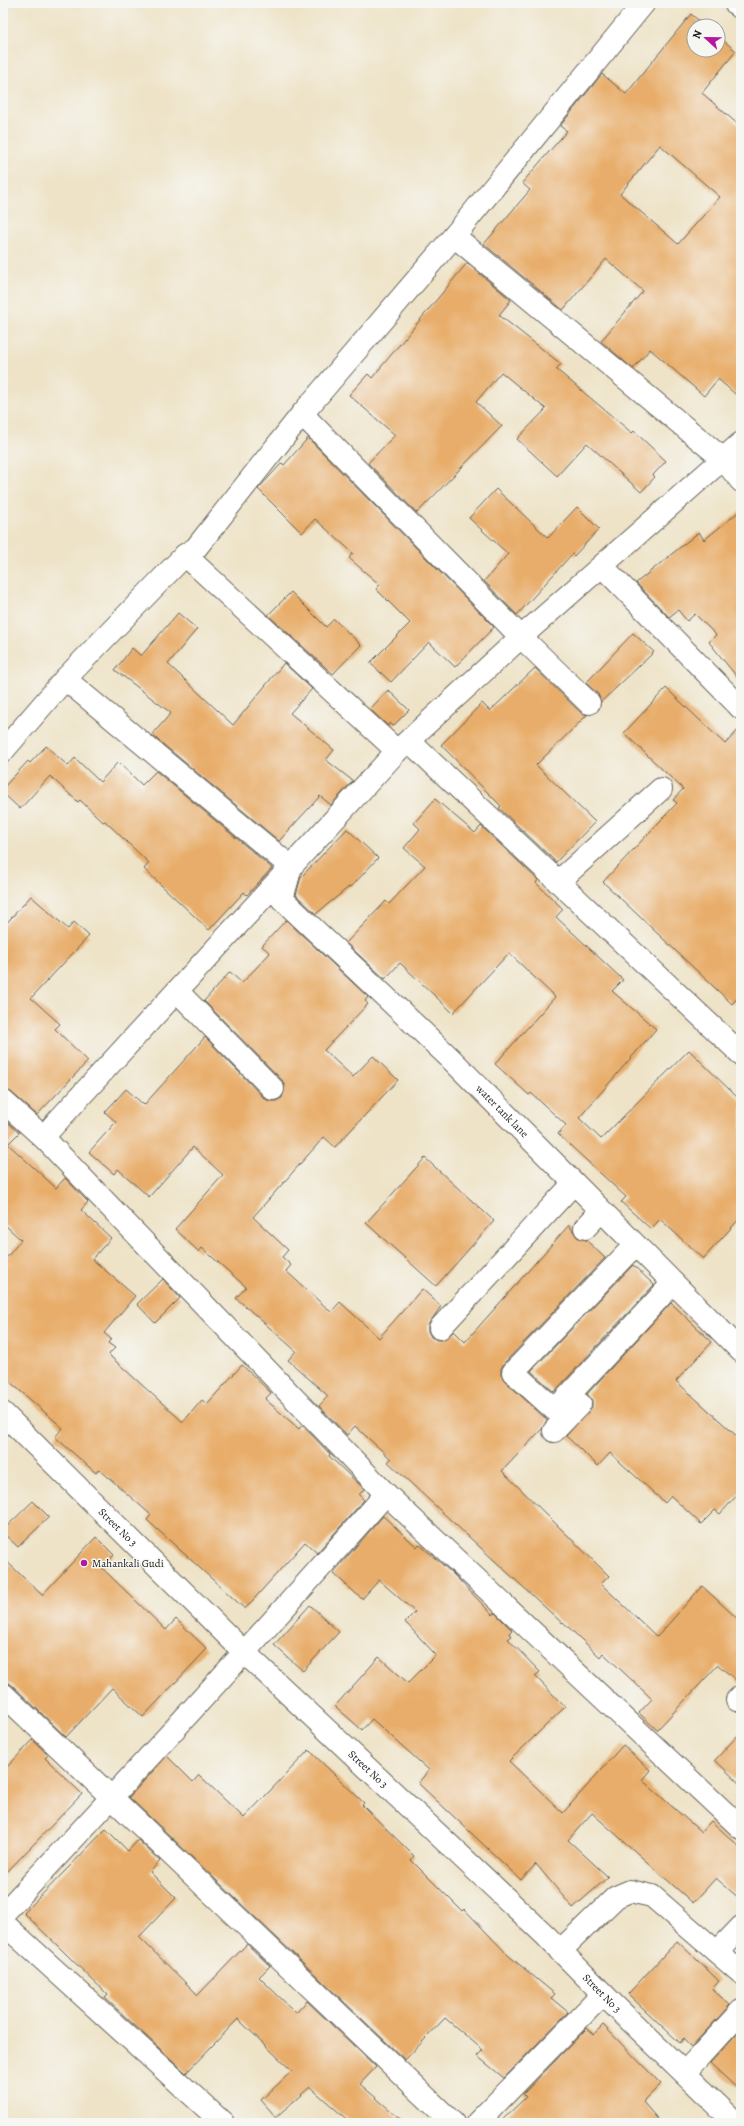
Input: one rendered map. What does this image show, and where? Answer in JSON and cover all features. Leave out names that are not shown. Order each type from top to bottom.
[{"type":"street","points":[[3,751],[65,679],[185,555],[196,548],[302,414],[454,236],[644,3]]},
{"type":"street","points":[[735,3],[741,8]]},
{"type":"street","points":[[454,236],[723,459],[741,481]]},
{"type":"street","points":[[302,414],[521,638],[589,703]]},
{"type":"street","points":[[43,1138],[403,746],[521,638],[741,443]]},
{"type":"street","points":[[185,555],[558,882],[741,1054]]},
{"type":"street","points":[[602,566],[741,708]]},
{"type":"street","points":[[65,679],[291,867]]},
{"type":"street","points":[[558,882],[661,789]]},
{"type":"street","name":"water tank lane","points":[[291,867],[282,899],[450,1058],[601,1211],[740,1348]]},
{"type":"street","points":[[177,991],[273,1089]]},
{"type":"street","points":[[3,1101],[43,1138],[386,1494],[741,1828]]},
{"type":"street","points":[[565,1212],[578,1187]]},
{"type":"street","points":[[440,1328],[578,1187]]},
{"type":"street","points":[[585,1228],[601,1211]]},
{"type":"street","points":[[635,1245],[513,1372],[555,1410],[678,1288]]},
{"type":"street","points":[[554,1432],[678,1288]]},
{"type":"street","name":"Street No 3","points":[[3,1412],[245,1653],[560,1951],[736,2123]]},
{"type":"street","points":[[3,1914],[112,1799],[245,1653],[386,1494]]},
{"type":"street","points":[[3,1694],[453,2123]]},
{"type":"street","points":[[560,1951],[616,1897],[630,1891],[652,1896],[718,1952],[741,1974]]},
{"type":"street","points":[[3,1923],[223,2123]]},
{"type":"street","points":[[718,1952],[741,1926]]},
{"type":"street","points":[[477,2123],[603,1994]]},
{"type":"street","points":[[685,2072],[741,2011]]},
{"type":"building","points":[[691,14],[696,18],[688,18]]},
{"type":"building","points":[[686,20],[686,58],[726,58],[726,43],[736,51],[702,93],[741,127],[741,399],[718,379],[704,396],[650,349],[633,369],[601,341],[643,291],[606,259],[563,310],[484,244],[530,190],[522,183],[567,131],[560,126],[602,74],[626,94]],"holes":[[[660,145],[720,197],[678,244],[620,194]]]},
{"type":"building","points":[[467,263],[511,300],[499,315],[561,364],[556,369],[632,433],[634,431],[666,461],[653,475],[655,477],[641,492],[587,443],[557,476],[517,439],[546,409],[501,372],[476,402],[502,426],[417,513],[368,463],[395,435],[349,395],[368,374],[372,378]]},
{"type":"building","points":[[308,438],[494,627],[455,667],[429,642],[391,682],[370,663],[410,623],[376,589],[380,585],[349,558],[353,553],[315,519],[302,533],[258,489],[282,463],[284,465]]},
{"type":"building","points":[[496,489],[548,538],[577,507],[599,529],[574,556],[572,554],[517,615],[484,581],[508,554],[469,518]]},
{"type":"building","points":[[741,510],[741,682],[709,642],[716,635],[695,614],[687,621],[678,610],[669,617],[636,583],[699,532],[704,540]]},
{"type":"building","points":[[291,592],[326,627],[334,619],[361,645],[333,674],[268,615]]},
{"type":"building","points":[[178,613],[197,629],[168,664],[233,725],[284,663],[312,689],[290,713],[334,750],[326,760],[353,781],[331,805],[320,796],[279,841],[152,735],[171,713],[115,670],[132,648],[141,656]]},
{"type":"building","points":[[633,633],[654,652],[601,702],[598,694],[586,683]]},
{"type":"building","points":[[535,668],[580,712],[587,715],[536,765],[595,822],[556,862],[499,808],[501,806],[441,745],[482,703],[490,711]]},
{"type":"building","points":[[666,688],[725,744],[741,727],[741,994],[732,1004],[603,882],[677,803],[673,800],[683,789],[624,733]]},
{"type":"building","points":[[388,690],[409,710],[393,726],[390,723],[388,726],[370,709]]},
{"type":"building","points":[[46,746],[68,766],[75,758],[100,782],[118,762],[142,785],[156,771],[272,868],[247,895],[244,892],[209,930],[144,869],[149,863],[105,821],[103,822],[80,800],[78,802],[50,776],[20,809],[3,793],[3,788],[28,761],[30,763]]},
{"type":"building","points":[[435,799],[475,833],[481,826],[538,880],[536,883],[563,909],[556,917],[623,980],[612,991],[656,1029],[579,1118],[601,1139],[689,1050],[741,1101],[741,1217],[703,1259],[660,1219],[651,1229],[621,1202],[626,1197],[558,1134],[566,1125],[531,1093],[529,1095],[495,1064],[555,997],[509,953],[453,1013],[400,963],[385,979],[346,943],[386,901],[389,904],[425,866],[404,848],[420,829],[414,823]]},
{"type":"building","points":[[347,829],[378,858],[351,887],[350,886],[316,914],[296,895],[301,877]]},
{"type":"building","points":[[31,896],[68,929],[74,922],[89,936],[31,998],[60,1024],[55,1029],[88,1061],[37,1115],[11,1092],[3,1089],[3,927]]},
{"type":"building","points":[[286,920],[368,997],[365,1001],[368,1004],[324,1050],[353,1077],[373,1056],[398,1080],[335,1147],[324,1137],[253,1217],[288,1250],[282,1257],[291,1265],[286,1271],[331,1312],[340,1302],[379,1338],[422,1289],[441,1306],[428,1325],[428,1331],[431,1337],[437,1340],[443,1340],[454,1331],[465,1342],[569,1225],[577,1237],[586,1240],[605,1258],[504,1363],[501,1369],[501,1375],[505,1381],[547,1420],[542,1429],[502,1471],[609,1576],[601,1584],[657,1637],[702,1586],[741,1622],[741,1684],[718,1665],[657,1730],[639,1713],[652,1699],[603,1653],[600,1657],[563,1622],[562,1623],[388,1462],[391,1459],[355,1426],[347,1435],[319,1406],[328,1396],[288,1360],[296,1351],[236,1298],[246,1287],[202,1248],[199,1252],[175,1229],[223,1175],[193,1147],[149,1197],[118,1169],[114,1174],[89,1152],[116,1122],[105,1112],[126,1089],[144,1105],[205,1037],[264,1098],[269,1101],[276,1101],[282,1098],[285,1086],[282,1080],[204,1001],[230,972],[242,983],[270,953],[262,946]]},
{"type":"building","points":[[3,1118],[19,1133],[8,1144],[56,1188],[65,1178],[88,1202],[81,1210],[111,1238],[92,1259],[135,1296],[104,1333],[111,1339],[108,1343],[115,1348],[109,1354],[111,1357],[183,1422],[202,1400],[207,1404],[242,1365],[271,1393],[265,1399],[299,1429],[302,1425],[330,1454],[329,1456],[364,1489],[359,1495],[364,1500],[317,1553],[305,1542],[245,1609],[147,1520],[151,1515],[99,1469],[96,1473],[55,1437],[63,1428],[3,1376],[3,1262],[21,1240],[3,1223]]},
{"type":"building","points":[[425,1158],[494,1221],[436,1286],[366,1223]]},
{"type":"building","points":[[633,1265],[654,1285],[554,1392],[531,1371]]},
{"type":"building","points":[[163,1279],[180,1298],[155,1323],[137,1304]]},
{"type":"building","points":[[671,1303],[712,1342],[676,1381],[741,1440],[741,1491],[720,1514],[715,1510],[701,1524],[671,1496],[665,1503],[610,1453],[598,1466],[566,1436],[592,1407],[592,1400],[587,1394]]},
{"type":"building","points":[[33,1501],[49,1517],[18,1547],[3,1533],[3,1530]]},
{"type":"building","points":[[383,1516],[417,1547],[419,1544],[452,1573],[493,1615],[495,1613],[512,1630],[509,1633],[512,1636],[508,1639],[540,1672],[535,1676],[565,1707],[509,1761],[563,1813],[623,1745],[650,1770],[642,1780],[701,1832],[711,1821],[741,1848],[741,1900],[716,1878],[693,1903],[592,1813],[568,1840],[608,1877],[573,1908],[536,1864],[521,1880],[418,1783],[429,1770],[372,1719],[362,1730],[335,1706],[379,1657],[408,1683],[436,1655],[405,1622],[415,1612],[379,1580],[362,1599],[333,1573]]},
{"type":"building","points":[[96,1537],[114,1555],[102,1568],[166,1630],[176,1619],[207,1649],[143,1717],[112,1688],[66,1737],[12,1685],[3,1679],[3,1558],[42,1595]]},
{"type":"building","points":[[310,1605],[339,1632],[303,1671],[274,1645]]},
{"type":"building","points":[[741,1732],[741,1785],[715,1760]]},
{"type":"building","points":[[33,1740],[48,1755],[45,1758],[82,1794],[3,1876],[3,1771]]},
{"type":"building","points":[[309,1750],[364,1803],[362,1805],[414,1856],[411,1860],[462,1911],[464,1909],[509,1956],[555,1994],[551,1998],[568,2012],[504,2078],[477,2056],[483,2050],[445,2018],[405,2060],[129,1797],[167,1756],[193,1782],[199,1775],[244,1818]]},
{"type":"building","points":[[106,1829],[128,1851],[138,1840],[160,1861],[150,1872],[176,1898],[139,1937],[198,1995],[247,1944],[270,1966],[259,1977],[296,2013],[307,2001],[376,2067],[360,2084],[405,2123],[351,2123],[310,2087],[276,2117],[261,2100],[292,2071],[238,2019],[186,2073],[105,1998],[108,1995],[24,1913]]},
{"type":"building","points":[[677,1941],[719,1981],[712,1989],[730,2005],[691,2047],[683,2039],[680,2043],[628,1994]]},
{"type":"building","points":[[603,2025],[661,2084],[643,2102],[661,2123],[499,2123],[526,2097],[523,2094],[587,2028],[594,2034]]},
{"type":"building","points":[[741,2029],[741,2092],[710,2063]]},
{"type":"place","name":"Mahankali Gudi","points":[[84,1563]]}]
